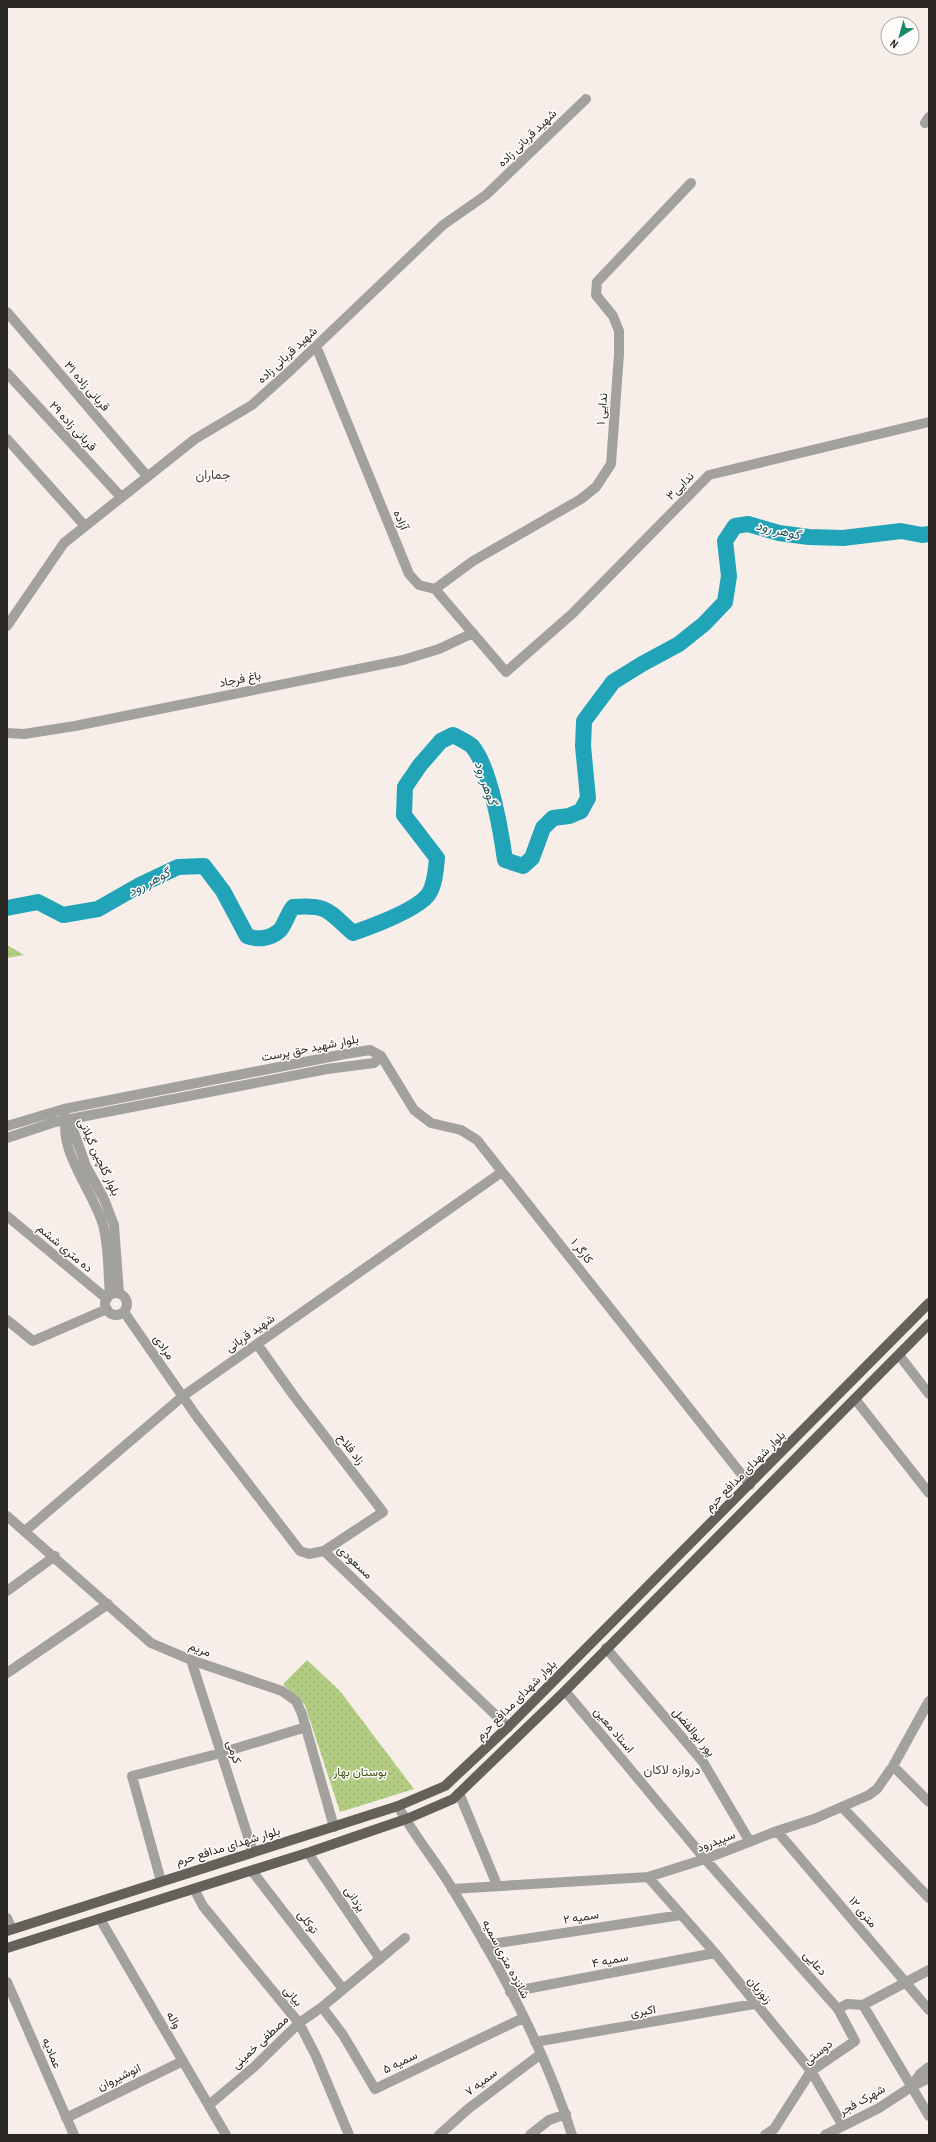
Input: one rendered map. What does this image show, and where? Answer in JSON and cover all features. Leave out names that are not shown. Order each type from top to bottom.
[{"type":"main road","name":"بلوار شهدای مدافع حرم","points":[[9,1930],[398,1806],[445,1786],[508,1727],[929,1304]]},
{"type":"main road","points":[[7,1948],[308,1853],[406,1820],[453,1799],[564,1691],[929,1324]]},
{"type":"street","name":"شهید قربانی زاده","points":[[7,626],[64,543],[195,439],[252,405],[443,225],[486,195],[586,99]]},
{"type":"street","name":"ندایی ۱","points":[[435,589],[473,561],[581,499],[596,487],[611,464],[620,354],[619,332],[613,316],[596,295],[597,282],[692,183]]},
{"type":"street","name":"قربانی زاده ۳۱","points":[[7,312],[147,476]]},
{"type":"street","name":"آزاده","points":[[316,346],[409,574],[419,585],[435,589],[506,672]]},
{"type":"street","name":"قربانی زاده ۲۹","points":[[7,373],[121,497]]},
{"type":"street","name":"ندایی۳","points":[[506,672],[572,614],[709,475],[929,422]]},
{"type":"street","points":[[7,439],[84,526]]},
{"type":"street","name":"باغ فرجاد","points":[[7,733],[24,734],[75,726],[403,660],[439,649],[473,633]]},
{"type":"street","name":"بلوار شهید حق پرست","points":[[7,1126],[64,1109],[170,1093],[236,1081],[374,1063],[381,1056]]},
{"type":"street","name":"کارگر ۱","points":[[381,1056],[414,1110],[431,1123],[461,1130],[477,1140],[750,1485]]},
{"type":"street","name":"بلوار شهید حق پرست","points":[[7,1138],[66,1119],[170,1093]]},
{"type":"street","name":"بلوار گلچین گیلانی","points":[[64,1109],[66,1119],[64,1128],[82,1168],[114,1225],[110,1299]]},
{"type":"street","name":"شهید قربانی","points":[[25,1531],[183,1396],[502,1172]]},
{"type":"street","name":"ده متری ششم","points":[[7,1216],[110,1299]]},
{"type":"street","points":[[7,1320],[33,1341],[110,1299],[125,1297],[127,1303],[124,1312],[118,1315],[111,1314],[110,1299]]},
{"type":"street","name":"مرادی","points":[[124,1312],[183,1396]]},
{"type":"street","name":"زاد فلاح","points":[[258,1344],[294,1396],[383,1512],[324,1551]]},
{"type":"street","points":[[899,1355],[929,1394]]},
{"type":"street","name":"مسعودی","points":[[183,1396],[300,1551],[309,1554],[324,1551],[508,1727]]},
{"type":"street","points":[[855,1398],[929,1493]]},
{"type":"street","name":"مریم","points":[[7,1516],[55,1556],[151,1643],[191,1660],[282,1691],[296,1702],[306,1727],[334,1827]]},
{"type":"street","points":[[7,1591],[55,1556]]},
{"type":"street","points":[[7,1673],[108,1604]]},
{"type":"street","name":"پور ابوالفضل","points":[[606,1648],[703,1762],[750,1842]]},
{"type":"street","name":"کرمی","points":[[191,1660],[253,1852]]},
{"type":"street","name":"استاد معین","points":[[564,1691],[705,1859]]},
{"type":"street","name":"سپیدرود","points":[[452,1889],[497,1885],[648,1877],[705,1859],[778,1831],[814,1820],[869,1795],[877,1789],[926,1714],[929,1701]]},
{"type":"street","points":[[161,1881],[132,1776],[221,1753],[306,1727]]},
{"type":"street","points":[[893,1766],[929,1802]]},
{"type":"street","points":[[459,1793],[497,1885]]},
{"type":"street","name":"شانزده متری سمیه","points":[[398,1806],[412,1831],[452,1889],[485,1945],[510,1992],[541,2054],[566,2114],[572,2135]]},
{"type":"street","points":[[842,1807],[929,1898]]},
{"type":"street","points":[[412,1831],[413,1823],[418,1815]]},
{"type":"street","name":"۱۲ متری","points":[[778,1831],[929,2010]]},
{"type":"street","name":"یزدانی","points":[[308,1853],[380,1959]]},
{"type":"street","name":"دعایی","points":[[705,1859],[838,2009]]},
{"type":"street","name":"توکلی","points":[[252,1871],[343,1989]]},
{"type":"street","name":"زنوزیان","points":[[648,1877],[715,1953],[754,2004],[811,2071],[843,2126]]},
{"type":"street","name":"بیانی","points":[[194,1889],[203,1906],[299,2023],[316,2056],[348,2135]]},
{"type":"street","name":"سمیه ۲","points":[[485,1945],[681,1915]]},
{"type":"street","points":[[7,1918],[9,1930]]},
{"type":"street","name":"واله","points":[[100,1919],[226,2135]]},
{"type":"street","name":"مصطفی خمینی","points":[[209,2105],[254,2067],[299,2023],[322,2007],[405,1938]]},
{"type":"street","name":"سمیه ۴","points":[[510,1992],[715,1953]]},
{"type":"street","points":[[838,2009],[847,2004],[863,2005],[929,1970]]},
{"type":"street","name":"عمادیه","points":[[7,1982],[74,2135]]},
{"type":"street","name":"اکبری","points":[[535,2042],[754,2004]]},
{"type":"street","points":[[863,2005],[929,2116]]},
{"type":"street","name":"سمیه ۵","points":[[322,2007],[343,2035],[375,2089],[523,2018]]},
{"type":"street","name":"دوستی","points":[[765,2135],[774,2129],[811,2071],[855,2040],[838,2009]]},
{"type":"street","name":"سمیه ۷","points":[[439,2135],[468,2109],[541,2054]]},
{"type":"street","name":"انوشیروان","points":[[66,2118],[183,2061]]},
{"type":"street","name":"شهرک فجر","points":[[911,2087],[920,2074],[929,2068]]},
{"type":"street","name":"شهرک فجر","points":[[825,2135],[879,2108],[911,2087],[929,2078]]},
{"type":"street","points":[[530,2135],[549,2120],[566,2114]]},
{"type":"green space","points":[[7,945],[24,955],[7,958]]},
{"type":"green space","name":"بوستان بهار","points":[[307,1660],[340,1691],[414,1789],[340,1812],[305,1705],[283,1684]]},
{"type":"waterway","name":"گوهر رود","points":[[7,908],[38,902],[63,915],[98,909],[140,885],[178,867],[204,866],[223,891],[247,936],[255,938],[272,936],[283,926],[293,907],[305,906],[321,908],[327,911],[353,933],[404,912],[422,901],[428,895],[435,877],[437,858],[404,815],[405,787],[420,765],[441,741],[453,735],[472,746],[484,769],[494,800],[505,860],[523,866],[532,858],[543,828],[553,818],[569,816],[581,811],[588,798],[583,746],[584,721],[613,682],[679,644],[704,624],[725,602],[729,576],[725,541],[735,526],[748,524],[779,533],[809,537],[843,538],[901,531],[922,535],[929,534]]},
{"type":"district","name":"جماران","points":[[213,474]]},
{"type":"district","name":"دروازه لاکان","points":[[672,1769]]}]
